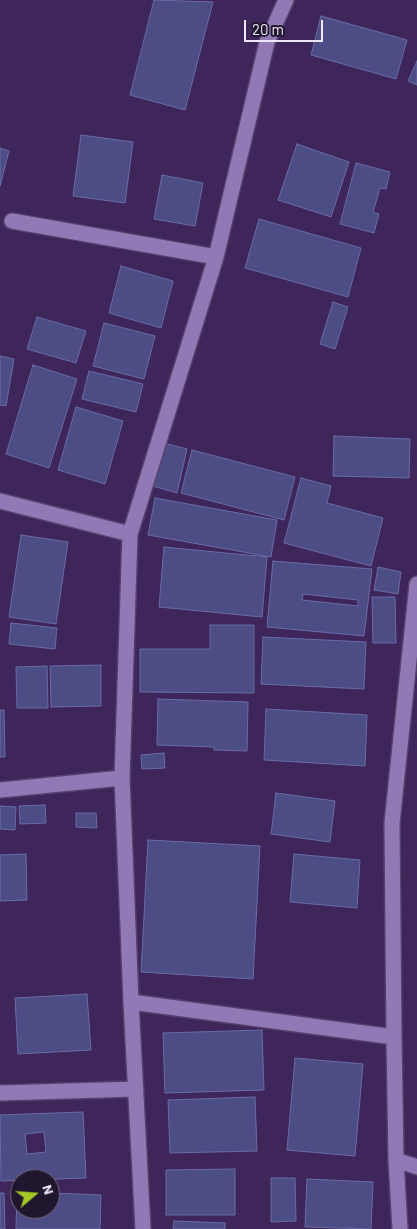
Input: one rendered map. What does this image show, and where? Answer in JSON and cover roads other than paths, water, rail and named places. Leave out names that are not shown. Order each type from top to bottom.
[{"type":"street","points":[[143,1229],[122,778],[130,534],[216,257],[267,42],[286,0]]},
{"type":"street","points":[[12,221],[216,257]]},
{"type":"street","points":[[0,501],[130,534]]},
{"type":"street","points":[[400,1229],[396,1160],[392,823],[417,584]]},
{"type":"street","points":[[0,790],[122,778]]},
{"type":"street","points":[[131,1002],[394,1037]]},
{"type":"street","points":[[0,1093],[136,1089]]},
{"type":"street","points":[[396,1160],[417,1167]]}]
